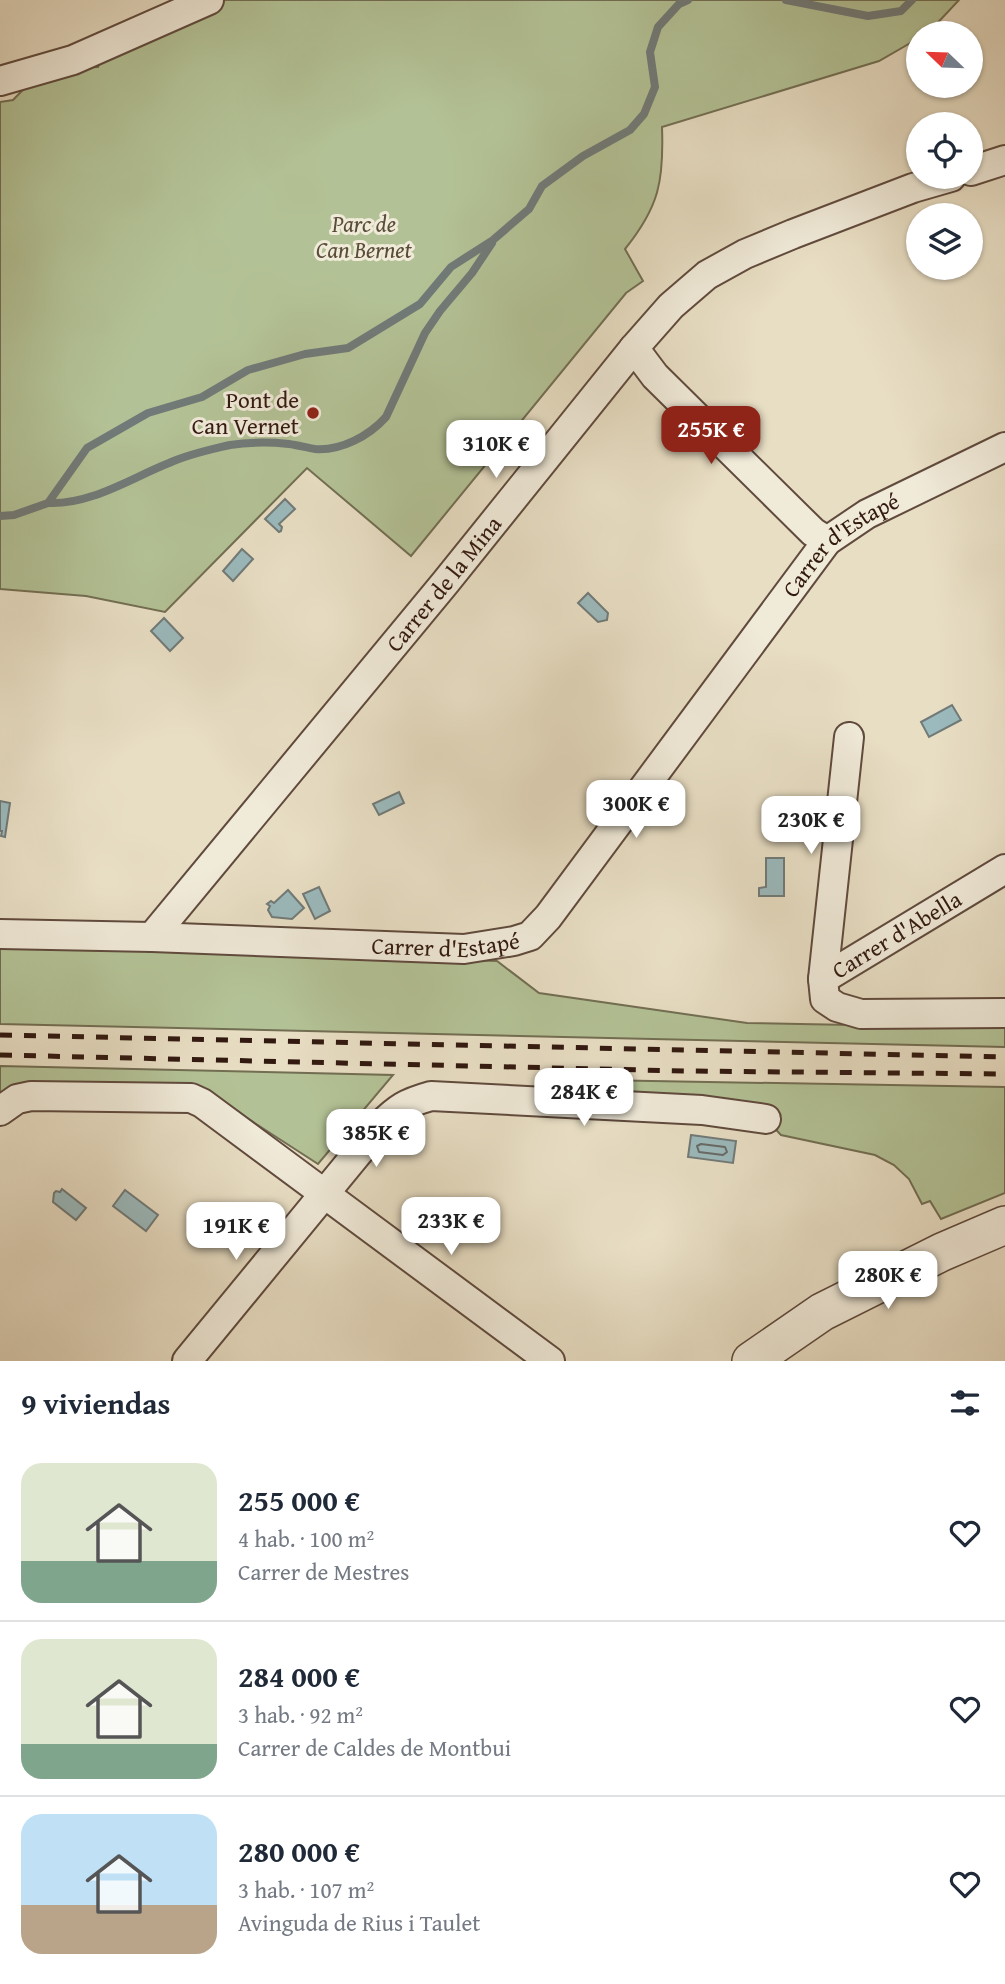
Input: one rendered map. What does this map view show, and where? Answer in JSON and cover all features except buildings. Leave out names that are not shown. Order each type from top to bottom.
[{"type":"street","points":[[0,82],[74,60],[209,0]]},
{"type":"street","points":[[983,167],[1005,160]]},
{"type":"street","name":"Carrer de la Mina","points":[[152,937],[671,306],[707,275],[745,254],[910,189]]},
{"type":"street","points":[[634,348],[654,376],[813,532],[827,541]]},
{"type":"street","name":"Carrer d'Estapé","points":[[0,934],[464,949],[530,936],[548,917],[827,541],[867,514],[1005,447]]},
{"type":"street","points":[[849,737],[824,989],[837,1007],[861,1014],[1005,1013]]},
{"type":"street","name":"Carrer d'Abella","points":[[824,989],[1005,869]]},
{"type":"street","points":[[1,1109],[18,1099],[31,1096],[191,1098],[218,1114],[550,1361]]},
{"type":"street","points":[[187,1361],[380,1126],[410,1102],[431,1096],[690,1109],[766,1119]]},
{"type":"street","points":[[751,1361],[822,1312],[942,1252],[1005,1225]]},
{"type":"green space","name":"Parc de Can Bernet","points":[[220,0],[959,0],[939,21],[906,21],[906,45],[879,61],[662,127],[662,163],[657,192],[645,220],[625,249],[643,281],[626,293],[411,556],[307,468],[165,612],[86,596],[0,589],[0,102],[13,100],[43,69],[98,67],[105,46]]},
{"type":"green space","points":[[0,949],[123,949],[497,961],[539,993],[747,1023],[1005,1028],[1005,1047],[0,1024]]},
{"type":"green space","points":[[0,1066],[393,1075],[318,1164],[202,1089],[0,1095]]},
{"type":"green space","points":[[596,1080],[1005,1087],[1005,1193],[941,1219],[930,1201],[922,1204],[909,1179],[894,1165],[875,1155],[781,1135],[766,1119],[608,1104]]},
{"type":"water","points":[[285,499],[295,509],[279,524],[282,527],[279,532],[265,519]]},
{"type":"water","points":[[242,549],[253,559],[233,581],[223,571]]},
{"type":"water","points":[[588,593],[608,613],[607,620],[598,622],[578,603]]},
{"type":"water","points":[[164,618],[183,638],[170,651],[151,631]]},
{"type":"water","points":[[952,705],[961,720],[929,737],[921,722]]},
{"type":"water","points":[[399,792],[404,803],[379,815],[373,804]]},
{"type":"water","points":[[0,801],[10,803],[5,837],[1,836],[0,831]]},
{"type":"water","points":[[766,858],[784,858],[784,896],[759,896],[759,888],[766,887]]},
{"type":"water","points":[[319,887],[330,911],[315,919],[303,894]]},
{"type":"water","points":[[288,890],[304,908],[292,919],[272,917],[267,904],[271,901],[274,903]]},
{"type":"water","points":[[691,1135],[736,1141],[733,1163],[688,1157]]},
{"type":"water","points":[[62,1189],[86,1208],[76,1220],[53,1202],[54,1193]]},
{"type":"water","points":[[125,1190],[158,1215],[146,1231],[113,1206]]},
{"type":"waterway","points":[[0,516],[14,515],[48,503],[87,448],[148,413],[202,397],[248,370],[305,354],[348,348],[420,304],[451,267],[493,240],[529,209],[542,186],[583,156],[630,130],[644,114],[655,87],[650,52],[658,27],[679,4],[688,0]]},
{"type":"waterway","points":[[786,0],[868,16],[901,11],[912,0]]},
{"type":"waterway","points":[[48,503],[80,500],[177,460],[230,445],[274,443],[325,449],[344,445],[363,436],[386,417],[425,333],[492,243]]},
{"type":"railway","points":[[0,1035],[1005,1057]]},
{"type":"railway","points":[[0,1055],[685,1071],[1005,1074]]},
{"type":"place","name":"Pont de Can Vernet","points":[[313,413]]}]
